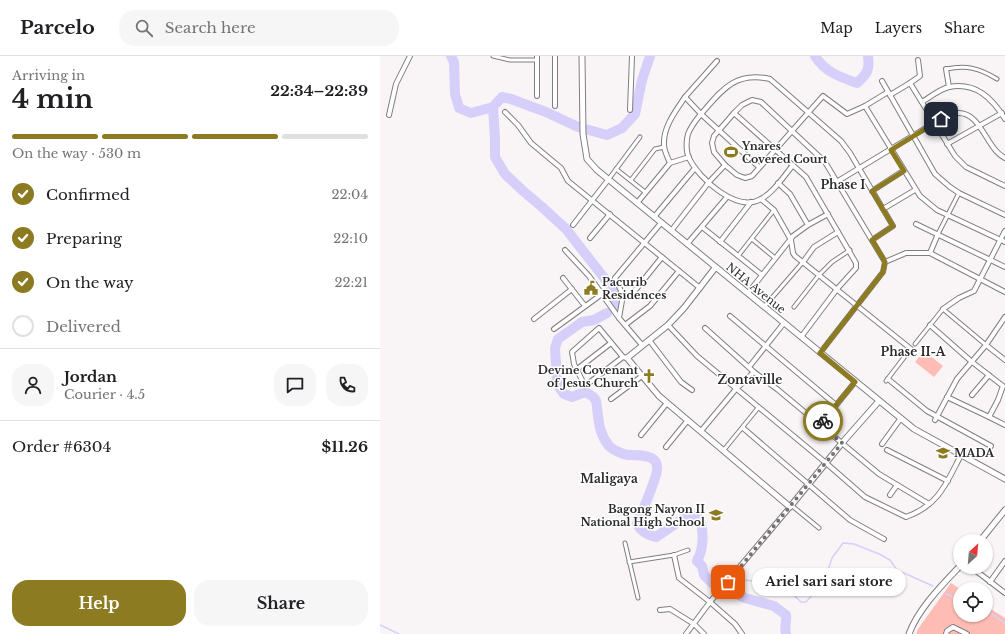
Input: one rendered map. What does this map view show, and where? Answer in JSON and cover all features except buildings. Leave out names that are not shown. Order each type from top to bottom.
[{"type":"street","points":[[389,115],[396,84],[410,56]]},
{"type":"street","points":[[493,56],[510,60],[537,58],[537,96]]},
{"type":"street","points":[[555,56],[555,106]]},
{"type":"street","name":"NHA Avenue","points":[[582,56],[583,134],[587,158],[597,170],[914,429],[1005,479]]},
{"type":"street","points":[[630,110],[632,56]]},
{"type":"street","points":[[820,353],[883,272],[885,262],[838,181],[825,162],[792,131],[760,102],[752,100],[742,105],[714,136],[712,143],[714,152],[725,165],[745,178],[752,176],[775,151],[792,131],[823,96],[846,114],[910,83],[920,76],[918,60]]},
{"type":"street","points":[[670,163],[664,147],[665,134],[672,116],[685,97],[717,61]]},
{"type":"street","points":[[949,87],[946,69],[958,67],[973,68],[985,72],[997,79]]},
{"type":"street","points":[[793,165],[778,183],[761,199],[751,202],[739,201],[727,197],[695,168],[688,157],[687,135],[693,124],[726,86],[738,80],[755,77],[770,79],[841,141],[860,168],[893,226],[872,240]]},
{"type":"street","points":[[882,81],[935,174],[959,193],[1005,215]]},
{"type":"street","points":[[910,83],[955,156],[966,167],[1005,186]]},
{"type":"street","points":[[922,102],[949,87],[965,87],[975,89],[993,101],[1005,118]]},
{"type":"street","points":[[685,97],[759,168]]},
{"type":"street","points":[[865,106],[920,196],[937,210],[1003,241]]},
{"type":"street","points":[[505,112],[531,142],[561,168],[568,180],[700,288]]},
{"type":"street","points":[[838,181],[934,123],[957,112],[971,116],[979,125],[992,146],[1001,156],[1005,158]]},
{"type":"street","points":[[734,113],[806,177],[850,250],[856,263],[857,267],[837,289],[801,337]]},
{"type":"street","points":[[947,144],[1002,113]]},
{"type":"street","points":[[573,225],[640,137]]},
{"type":"street","points":[[631,180],[655,149],[664,147]]},
{"type":"street","points":[[637,203],[670,163],[688,157]]},
{"type":"street","points":[[671,231],[709,182],[725,165]]},
{"type":"street","points":[[654,217],[695,168]]},
{"type":"street","points":[[616,169],[645,192]]},
{"type":"street","points":[[872,191],[904,171]]},
{"type":"street","points":[[778,183],[790,194],[808,225]]},
{"type":"street","points":[[883,209],[915,190]]},
{"type":"street","points":[[930,253],[947,214],[959,193]]},
{"type":"street","points":[[687,244],[727,197]]},
{"type":"street","points":[[761,199],[774,210],[791,240],[793,253],[911,349]]},
{"type":"street","points":[[720,242],[751,202]]},
{"type":"street","points":[[738,256],[774,210]]},
{"type":"street","points":[[590,238],[610,214]]},
{"type":"street","points":[[748,293],[791,240],[808,225],[828,214]]},
{"type":"street","points":[[619,318],[623,295],[615,278],[661,223]]},
{"type":"street","points":[[916,224],[1005,267]]},
{"type":"street","points":[[702,227],[762,275]]},
{"type":"street","points":[[915,344],[943,309],[958,298],[974,291],[1003,241],[1005,231]]},
{"type":"street","points":[[764,307],[814,247],[838,232]]},
{"type":"street","points":[[752,239],[775,258]]},
{"type":"street","points":[[565,250],[589,276],[619,318],[642,345]]},
{"type":"street","points":[[794,307],[819,275],[832,262],[850,250]]},
{"type":"street","points":[[885,262],[906,253],[930,253],[1005,292]]},
{"type":"street","points":[[633,293],[662,257]]},
{"type":"street","points":[[716,268],[684,308],[649,340],[625,357],[585,386],[576,370],[572,351],[599,328],[602,330],[611,343],[625,357],[659,396],[723,451],[819,528]]},
{"type":"street","points":[[625,325],[650,306],[679,271]]},
{"type":"street","points":[[563,278],[585,306]]},
{"type":"street","points":[[534,319],[572,289]]},
{"type":"street","points":[[554,329],[602,294]]},
{"type":"street","points":[[943,309],[1005,360]]},
{"type":"street","points":[[730,316],[836,405]]},
{"type":"street","points":[[936,418],[957,379],[986,345],[1005,317]]},
{"type":"street","points":[[749,367],[784,323]]},
{"type":"street","points":[[668,324],[697,356],[826,463],[864,497],[906,517],[913,515],[939,495],[961,455]]},
{"type":"street","points":[[930,325],[972,362],[1003,386],[998,400],[989,417]]},
{"type":"street","points":[[705,328],[754,372],[879,474],[929,504]]},
{"type":"street","points":[[649,340],[681,382],[692,390]]},
{"type":"street","points":[[576,370],[611,343]]},
{"type":"street","points":[[906,355],[887,380],[936,418],[991,446]]},
{"type":"street","points":[[701,431],[736,389],[754,372]]},
{"type":"street","points":[[972,395],[989,375]]},
{"type":"street","points":[[611,399],[642,376]]},
{"type":"street","points":[[820,425],[855,382]]},
{"type":"street","points":[[947,397],[1005,425]]},
{"type":"street","points":[[686,634],[710,602],[842,443],[879,401]]},
{"type":"street","points":[[641,435],[667,403]]},
{"type":"street","points":[[723,451],[758,408]]},
{"type":"street","points":[[882,444],[901,418]]},
{"type":"street","points":[[666,447],[688,420]]},
{"type":"street","points":[[743,428],[850,520],[884,540]]},
{"type":"street","points":[[888,450],[948,481]]},
{"type":"street","points":[[890,495],[897,485]]},
{"type":"street","points":[[986,534],[1005,510]]},
{"type":"street","points":[[625,543],[638,598]]},
{"type":"street","points":[[629,562],[674,556],[688,550]]},
{"type":"street","points":[[674,556],[679,578],[735,624],[742,634]]},
{"type":"street","points":[[980,574],[990,582],[1005,561]]},
{"type":"street","points":[[909,634],[921,613],[953,573]]},
{"type":"street","points":[[993,584],[1005,593]]},
{"type":"street","points":[[660,610],[670,609],[694,624],[704,634]]},
{"type":"street","points":[[946,634],[947,631],[953,627],[967,634]]},
{"type":"shaded area","points":[[924,351],[943,366],[934,377],[915,362]]},
{"type":"shaded area","points":[[951,583],[953,584],[953,622],[993,622],[993,610],[1005,618],[1005,634],[916,634]]},
{"type":"waterway","points":[[451,56],[454,62],[455,94],[459,108],[471,113],[493,107],[502,97],[546,112],[578,127],[607,135],[622,128],[635,114],[642,80],[650,56]]},
{"type":"waterway","points":[[815,56],[828,70],[857,83],[867,71],[869,65],[868,56]]},
{"type":"waterway","points":[[493,107],[495,157],[505,174],[566,229],[612,288],[616,297],[615,305]]},
{"type":"waterway","points":[[607,313],[594,320],[582,322],[558,339],[555,348],[559,387],[564,394],[572,397],[585,392],[596,400],[601,432],[609,446],[618,452],[628,455],[649,457],[656,462],[657,471],[637,524],[640,529],[647,534],[656,537],[684,518],[697,516],[700,521],[703,538],[697,561],[702,566],[704,575],[712,583],[745,598],[774,606],[786,615],[786,634]]},
{"type":"waterway","points":[[728,589],[736,579],[771,584],[787,591],[801,602],[806,602],[814,593],[812,581],[822,585],[824,589],[834,587],[834,582],[828,570],[832,558],[843,543],[854,544],[879,554],[890,560],[897,570],[933,586]]},
{"type":"waterway","points":[[946,594],[953,596]]},
{"type":"waterway","points":[[993,615],[1005,624]]},
{"type":"waterway","points":[[380,625],[399,634]]},
{"type":"way so far","points":[[728,582],[842,443],[820,425],[823,421]]},
{"type":"place","name":"Ynares Covered Court","points":[[731,152]]},
{"type":"place","name":"Pacurib Residences","points":[[591,288]]},
{"type":"place","name":"Devine Covenant of Jesus Church","points":[[649,376]]},
{"type":"place","name":"MADA","points":[[943,453]]},
{"type":"place","name":"Bagong Nayon II National High School","points":[[716,515]]},
{"type":"place","name":"Ariel sari sari store","points":[[728,582]]},
{"type":"district","name":"Phase I","points":[[843,185]]},
{"type":"district","name":"Phase II-A","points":[[913,352]]},
{"type":"district","name":"Zontaville","points":[[750,380]]},
{"type":"district","name":"Maligaya","points":[[609,479]]},
{"type":"route","points":[[823,421],[855,382],[820,353],[858,306],[883,272],[885,266],[885,262],[872,240],[893,226],[872,191],[904,171],[891,150],[941,119]]}]
